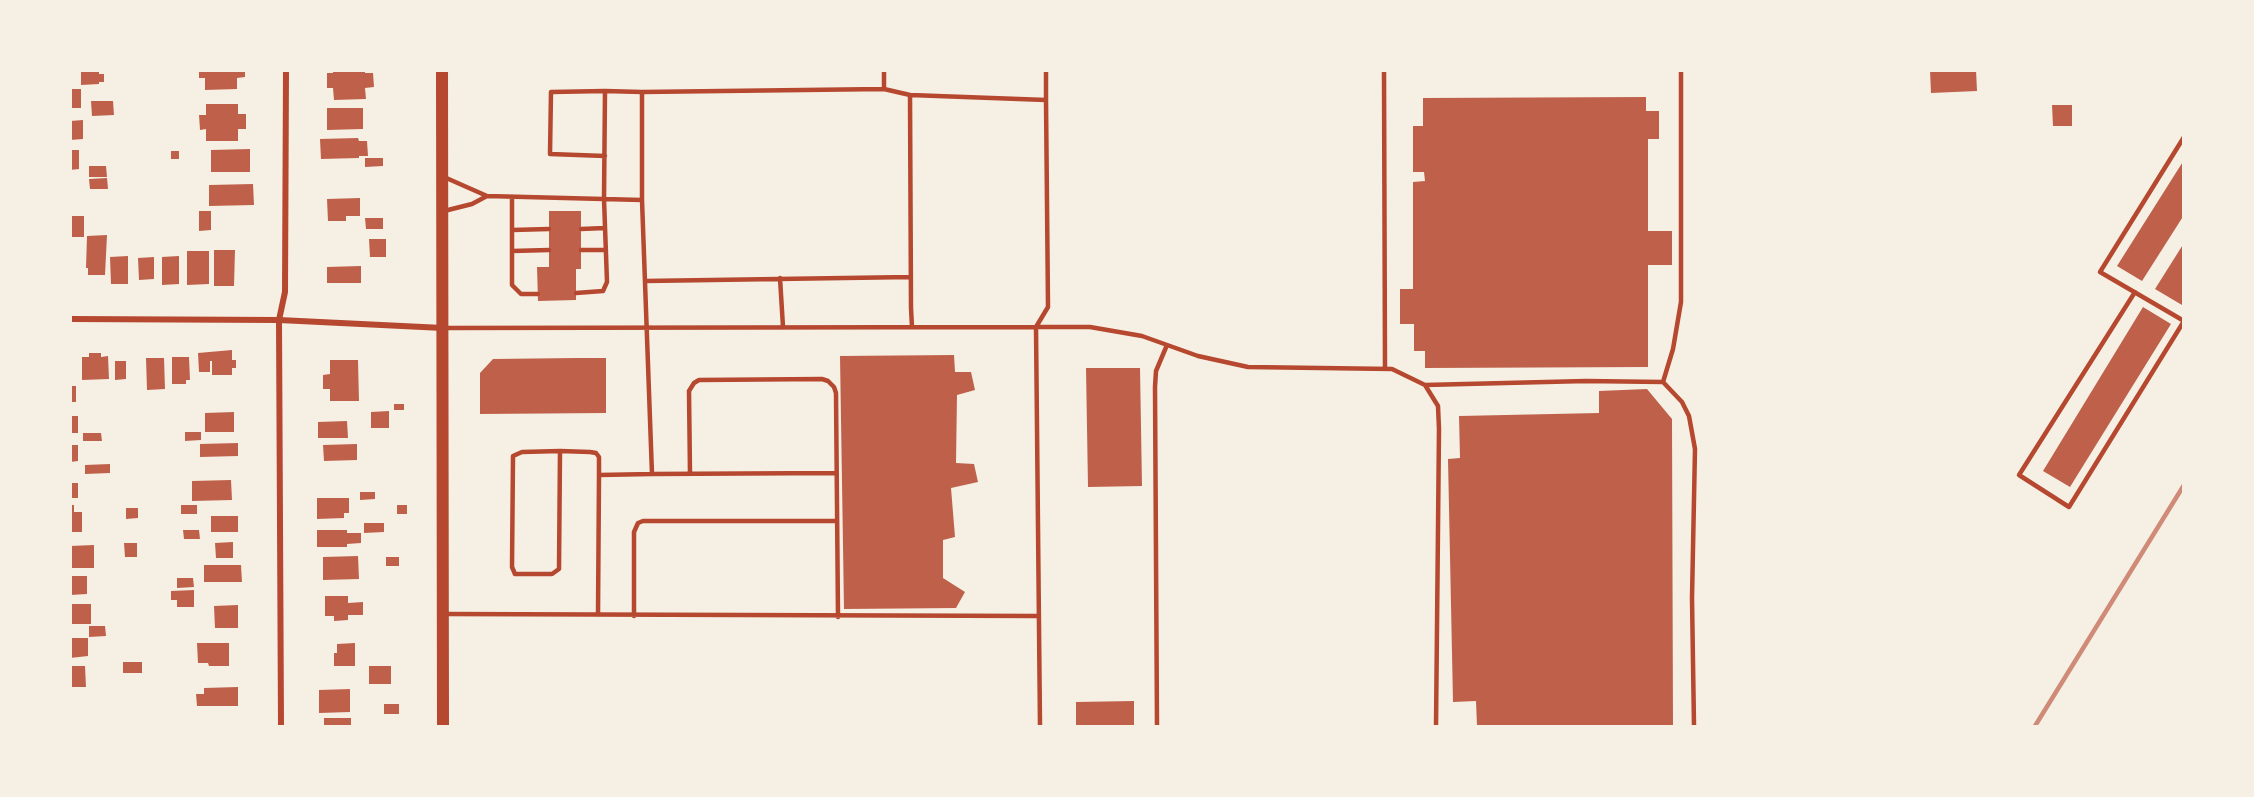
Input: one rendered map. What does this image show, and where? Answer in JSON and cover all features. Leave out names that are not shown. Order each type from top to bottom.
[{"type":"main road","points":[[442,70],[443,726]]},
{"type":"street","points":[[281,726],[279,320],[285,292],[286,70]]},
{"type":"street","points":[[70,319],[279,320],[443,328]]},
{"type":"lane","points":[[884,70],[884,89]]},
{"type":"lane","points":[[1040,726],[1036,327],[1048,307],[1046,70]]},
{"type":"lane","points":[[1384,70],[1385,369]]},
{"type":"lane","points":[[1663,382],[1673,349],[1681,302],[1681,70]]},
{"type":"lane","points":[[605,156],[550,154],[551,92],[884,89],[910,95],[1046,100]]},
{"type":"lane","points":[[576,293],[603,291],[608,282],[604,199],[605,91]]},
{"type":"lane","points":[[642,92],[642,200],[652,474]]},
{"type":"lane","points":[[910,95],[912,327]]},
{"type":"lane","points":[[2135,292],[2019,475],[2068,507],[2184,321],[2135,292],[2100,272],[2184,137]]},
{"type":"lane","points":[[443,176],[487,196],[642,200]]},
{"type":"lane","points":[[443,211],[472,204],[487,196]]},
{"type":"lane","points":[[512,198],[512,285],[521,294],[538,294]]},
{"type":"lane","points":[[581,229],[606,228]]},
{"type":"lane","points":[[512,230],[549,229]]},
{"type":"lane","points":[[512,251],[549,250]]},
{"type":"lane","points":[[581,250],[606,250]]},
{"type":"lane","points":[[645,281],[911,277]]},
{"type":"lane","points":[[780,278],[783,327]]},
{"type":"lane","points":[[443,328],[1090,327],[1142,336],[1198,356],[1248,367],[1392,369],[1425,385],[1586,381],[1663,382],[1682,402],[1689,416],[1695,448],[1692,598],[1694,726]]},
{"type":"lane","points":[[1157,726],[1155,379],[1167,345]]},
{"type":"lane","points":[[690,474],[689,392],[694,383],[699,380],[822,379],[834,387],[836,393],[838,617]]},
{"type":"lane","points":[[1425,385],[1438,406],[1439,429],[1436,726]]},
{"type":"lane","points":[[560,451],[559,569],[552,574],[515,574],[512,567],[513,456],[522,452],[560,451],[596,453],[599,457],[598,615]]},
{"type":"lane","points":[[599,475],[836,473]]},
{"type":"lane","points":[[634,616],[634,532],[638,523],[643,521],[837,522]]},
{"type":"lane","points":[[443,614],[1039,616]]},
{"type":"building","points":[[199,70],[245,70],[245,77],[237,78],[237,89],[205,90],[205,78],[199,78]]},
{"type":"building","points":[[333,70],[365,70],[365,73],[373,73],[374,87],[365,88],[366,99],[334,100],[333,88],[327,88],[327,73],[333,73]]},
{"type":"building","points":[[1930,70],[1976,70],[1977,91],[1931,93]]},
{"type":"building","points":[[99,71],[99,74],[104,74],[104,82],[81,85],[81,72]]},
{"type":"building","points":[[70,89],[81,89],[81,108],[70,108]]},
{"type":"building","points":[[1646,97],[1646,111],[1659,111],[1659,139],[1648,139],[1648,231],[1672,231],[1672,265],[1648,265],[1648,367],[1425,368],[1425,351],[1414,351],[1414,324],[1400,324],[1400,289],[1413,289],[1413,182],[1425,181],[1424,172],[1413,172],[1413,126],[1423,126],[1423,98]]},
{"type":"building","points":[[91,101],[113,101],[114,115],[92,116]]},
{"type":"building","points":[[206,104],[238,104],[238,114],[246,114],[246,129],[238,129],[238,141],[206,141],[206,129],[200,130],[199,115],[206,115]]},
{"type":"building","points":[[2052,105],[2072,105],[2072,126],[2053,126]]},
{"type":"building","points":[[327,108],[363,108],[363,129],[327,130]]},
{"type":"building","points":[[83,120],[83,139],[70,140],[70,121]]},
{"type":"building","points":[[358,138],[359,141],[367,141],[368,156],[321,159],[320,139]]},
{"type":"building","points":[[250,149],[250,172],[211,172],[211,150]]},
{"type":"building","points":[[70,150],[79,150],[79,169],[70,170]]},
{"type":"building","points":[[171,151],[179,151],[179,159],[171,159]]},
{"type":"building","points":[[365,158],[383,158],[383,166],[365,167]]},
{"type":"building","points":[[2184,160],[2184,215],[2142,281],[2117,266]]},
{"type":"building","points":[[89,166],[106,166],[107,177],[89,177]]},
{"type":"building","points":[[107,178],[108,189],[90,189],[89,179]]},
{"type":"building","points":[[253,184],[254,205],[209,206],[209,185]]},
{"type":"building","points":[[360,198],[360,216],[346,216],[346,221],[328,221],[327,199]]},
{"type":"building","points":[[199,211],[211,211],[211,230],[199,231]]},
{"type":"building","points":[[549,211],[581,211],[581,269],[576,269],[576,300],[538,301],[537,267],[549,267]]},
{"type":"building","points":[[70,216],[84,216],[84,237],[70,237]]},
{"type":"building","points":[[365,218],[383,218],[383,229],[366,229]]},
{"type":"building","points":[[107,235],[105,275],[88,275],[88,268],[86,268],[87,236]]},
{"type":"building","points":[[369,239],[386,239],[386,257],[370,257]]},
{"type":"building","points":[[2184,243],[2184,302],[2182,305],[2155,289]]},
{"type":"building","points":[[214,250],[235,250],[234,286],[214,286]]},
{"type":"building","points":[[187,251],[209,251],[209,284],[187,285]]},
{"type":"building","points":[[128,256],[128,284],[111,284],[110,257]]},
{"type":"building","points":[[179,256],[179,284],[162,285],[162,257]]},
{"type":"building","points":[[154,257],[154,279],[139,280],[138,258]]},
{"type":"building","points":[[361,266],[361,283],[327,283],[327,267]]},
{"type":"building","points":[[2143,307],[2171,324],[2070,487],[2043,471]]},
{"type":"building","points":[[232,350],[232,360],[236,360],[236,368],[232,368],[232,375],[212,375],[212,361],[210,361],[210,372],[199,372],[198,353]]},
{"type":"building","points":[[89,353],[101,353],[101,357],[108,356],[109,379],[82,380],[82,357],[89,357]]},
{"type":"building","points":[[954,355],[955,372],[971,372],[975,390],[957,395],[956,463],[974,464],[978,482],[951,488],[955,537],[943,540],[943,578],[965,592],[956,608],[844,609],[840,356]]},
{"type":"building","points":[[172,357],[189,357],[190,380],[186,380],[186,384],[172,384]]},
{"type":"building","points":[[146,358],[164,358],[165,389],[147,390]]},
{"type":"building","points":[[606,358],[606,413],[480,414],[480,373],[493,359]]},
{"type":"building","points":[[330,360],[358,360],[359,401],[330,401],[330,389],[323,389],[323,375],[330,374]]},
{"type":"building","points":[[115,361],[126,361],[126,379],[115,380]]},
{"type":"building","points":[[1086,368],[1140,368],[1142,486],[1088,487]]},
{"type":"building","points":[[70,386],[76,386],[76,402],[70,402]]},
{"type":"building","points":[[1647,389],[1672,419],[1673,726],[1477,726],[1476,701],[1453,702],[1448,459],[1460,458],[1459,416],[1599,413],[1599,391]]},
{"type":"building","points":[[394,404],[404,404],[404,410],[394,410]]},
{"type":"building","points":[[389,411],[389,428],[371,428],[371,412]]},
{"type":"building","points":[[234,412],[234,432],[205,432],[205,413]]},
{"type":"building","points":[[70,416],[78,416],[78,433],[70,433]]},
{"type":"building","points":[[347,421],[348,438],[318,438],[318,422]]},
{"type":"building","points":[[185,432],[201,432],[201,440],[185,441]]},
{"type":"building","points":[[83,433],[101,433],[102,441],[83,441]]},
{"type":"building","points":[[238,443],[238,456],[200,457],[200,444]]},
{"type":"building","points":[[357,444],[357,460],[324,461],[323,445]]},
{"type":"building","points":[[70,445],[78,445],[78,461],[70,462]]},
{"type":"building","points":[[110,464],[110,473],[85,474],[85,465]]},
{"type":"building","points":[[231,480],[232,500],[192,501],[192,481]]},
{"type":"building","points":[[70,483],[78,483],[78,498],[70,498]]},
{"type":"building","points":[[360,492],[375,492],[375,499],[360,500]]},
{"type":"building","points":[[317,498],[349,498],[349,513],[344,513],[344,518],[317,519]]},
{"type":"building","points":[[70,505],[74,505],[74,512],[82,512],[82,532],[70,532]]},
{"type":"building","points":[[181,505],[197,505],[197,514],[181,514]]},
{"type":"building","points":[[397,505],[407,505],[407,514],[397,514]]},
{"type":"building","points":[[126,508],[138,508],[138,518],[126,519]]},
{"type":"building","points":[[211,516],[238,516],[238,532],[211,532]]},
{"type":"building","points":[[364,523],[384,523],[384,532],[364,533]]},
{"type":"building","points":[[183,530],[199,530],[200,539],[184,539]]},
{"type":"building","points":[[317,530],[347,530],[347,533],[361,533],[361,543],[347,544],[347,547],[317,547]]},
{"type":"building","points":[[233,542],[233,558],[216,558],[215,543]]},
{"type":"building","points":[[124,543],[137,543],[137,557],[125,557]]},
{"type":"building","points":[[94,545],[94,568],[70,568],[70,546]]},
{"type":"building","points":[[358,556],[359,579],[323,580],[323,557]]},
{"type":"building","points":[[386,557],[399,557],[399,566],[386,566]]},
{"type":"building","points":[[204,565],[241,565],[242,582],[204,582]]},
{"type":"building","points":[[70,576],[87,576],[87,594],[70,595]]},
{"type":"building","points":[[177,578],[193,578],[194,587],[177,588]]},
{"type":"building","points":[[194,590],[194,607],[177,607],[177,600],[171,600],[171,591]]},
{"type":"building","points":[[325,596],[348,596],[348,603],[363,602],[363,615],[348,615],[348,620],[334,621],[334,616],[325,616]]},
{"type":"building","points":[[70,604],[91,604],[91,624],[70,624]]},
{"type":"building","points":[[238,605],[238,628],[215,628],[214,606]]},
{"type":"building","points":[[89,626],[105,626],[106,636],[89,637]]},
{"type":"building","points":[[70,638],[88,638],[88,656],[70,658]]},
{"type":"building","points":[[197,643],[229,643],[229,666],[209,666],[208,663],[198,663]]},
{"type":"building","points":[[355,643],[355,666],[334,666],[337,644]]},
{"type":"building","points":[[123,662],[142,662],[142,673],[123,673]]},
{"type":"building","points":[[70,666],[85,666],[86,687],[70,687]]},
{"type":"building","points":[[369,666],[391,666],[391,684],[369,684]]},
{"type":"building","points":[[238,687],[238,706],[197,706],[196,694],[204,694],[204,688]]},
{"type":"building","points":[[350,689],[350,712],[319,713],[319,690]]},
{"type":"building","points":[[1134,701],[1134,726],[1076,726],[1076,702]]},
{"type":"building","points":[[384,704],[399,704],[399,714],[384,714]]},
{"type":"building","points":[[324,718],[351,718],[351,726],[324,726]]},
{"type":"railway","points":[[2035,726],[2184,485]]}]
